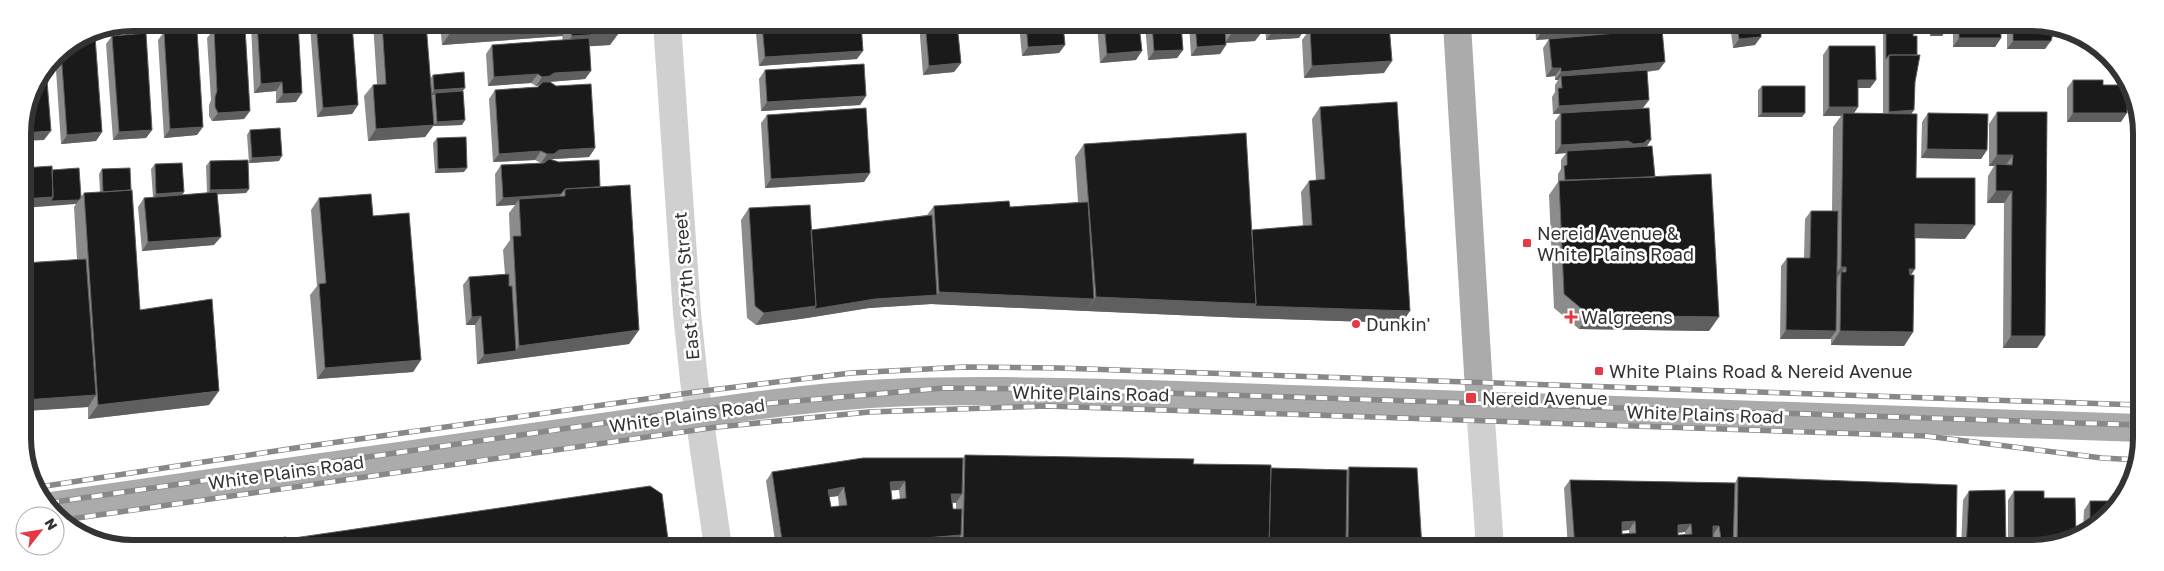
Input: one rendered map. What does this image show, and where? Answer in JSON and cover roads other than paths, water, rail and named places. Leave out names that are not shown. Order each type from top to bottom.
[{"type":"main road","points":[[1456,31],[1480,406]]},
{"type":"main road","name":"White Plains Road","points":[[65,508],[699,413],[886,393],[985,391],[1149,394],[2133,428]]},
{"type":"street","name":"East 237th Street","points":[[668,31],[685,285],[699,413],[717,540]]},
{"type":"street","points":[[1480,406],[1489,540]]},
{"type":"railway","points":[[44,486],[302,447],[703,391],[851,373],[965,367],[1058,368],[2133,405]]},
{"type":"railway","points":[[54,502],[694,410],[944,388],[1048,389],[2133,425]]},
{"type":"railway","points":[[71,519],[717,427],[869,412],[1047,406],[1926,436],[2102,458],[2131,460]]},
{"type":"place","name":"Nereid Avenue & White Plains Road","points":[[1527,243]]},
{"type":"place","name":"Walgreens","points":[[1571,317]]},
{"type":"place","name":"Dunkin'","points":[[1356,324]]},
{"type":"place","name":"White Plains Road & Nereid Avenue","points":[[1599,371]]},
{"type":"place","name":"Nereid Avenue","points":[[1471,398]]}]
